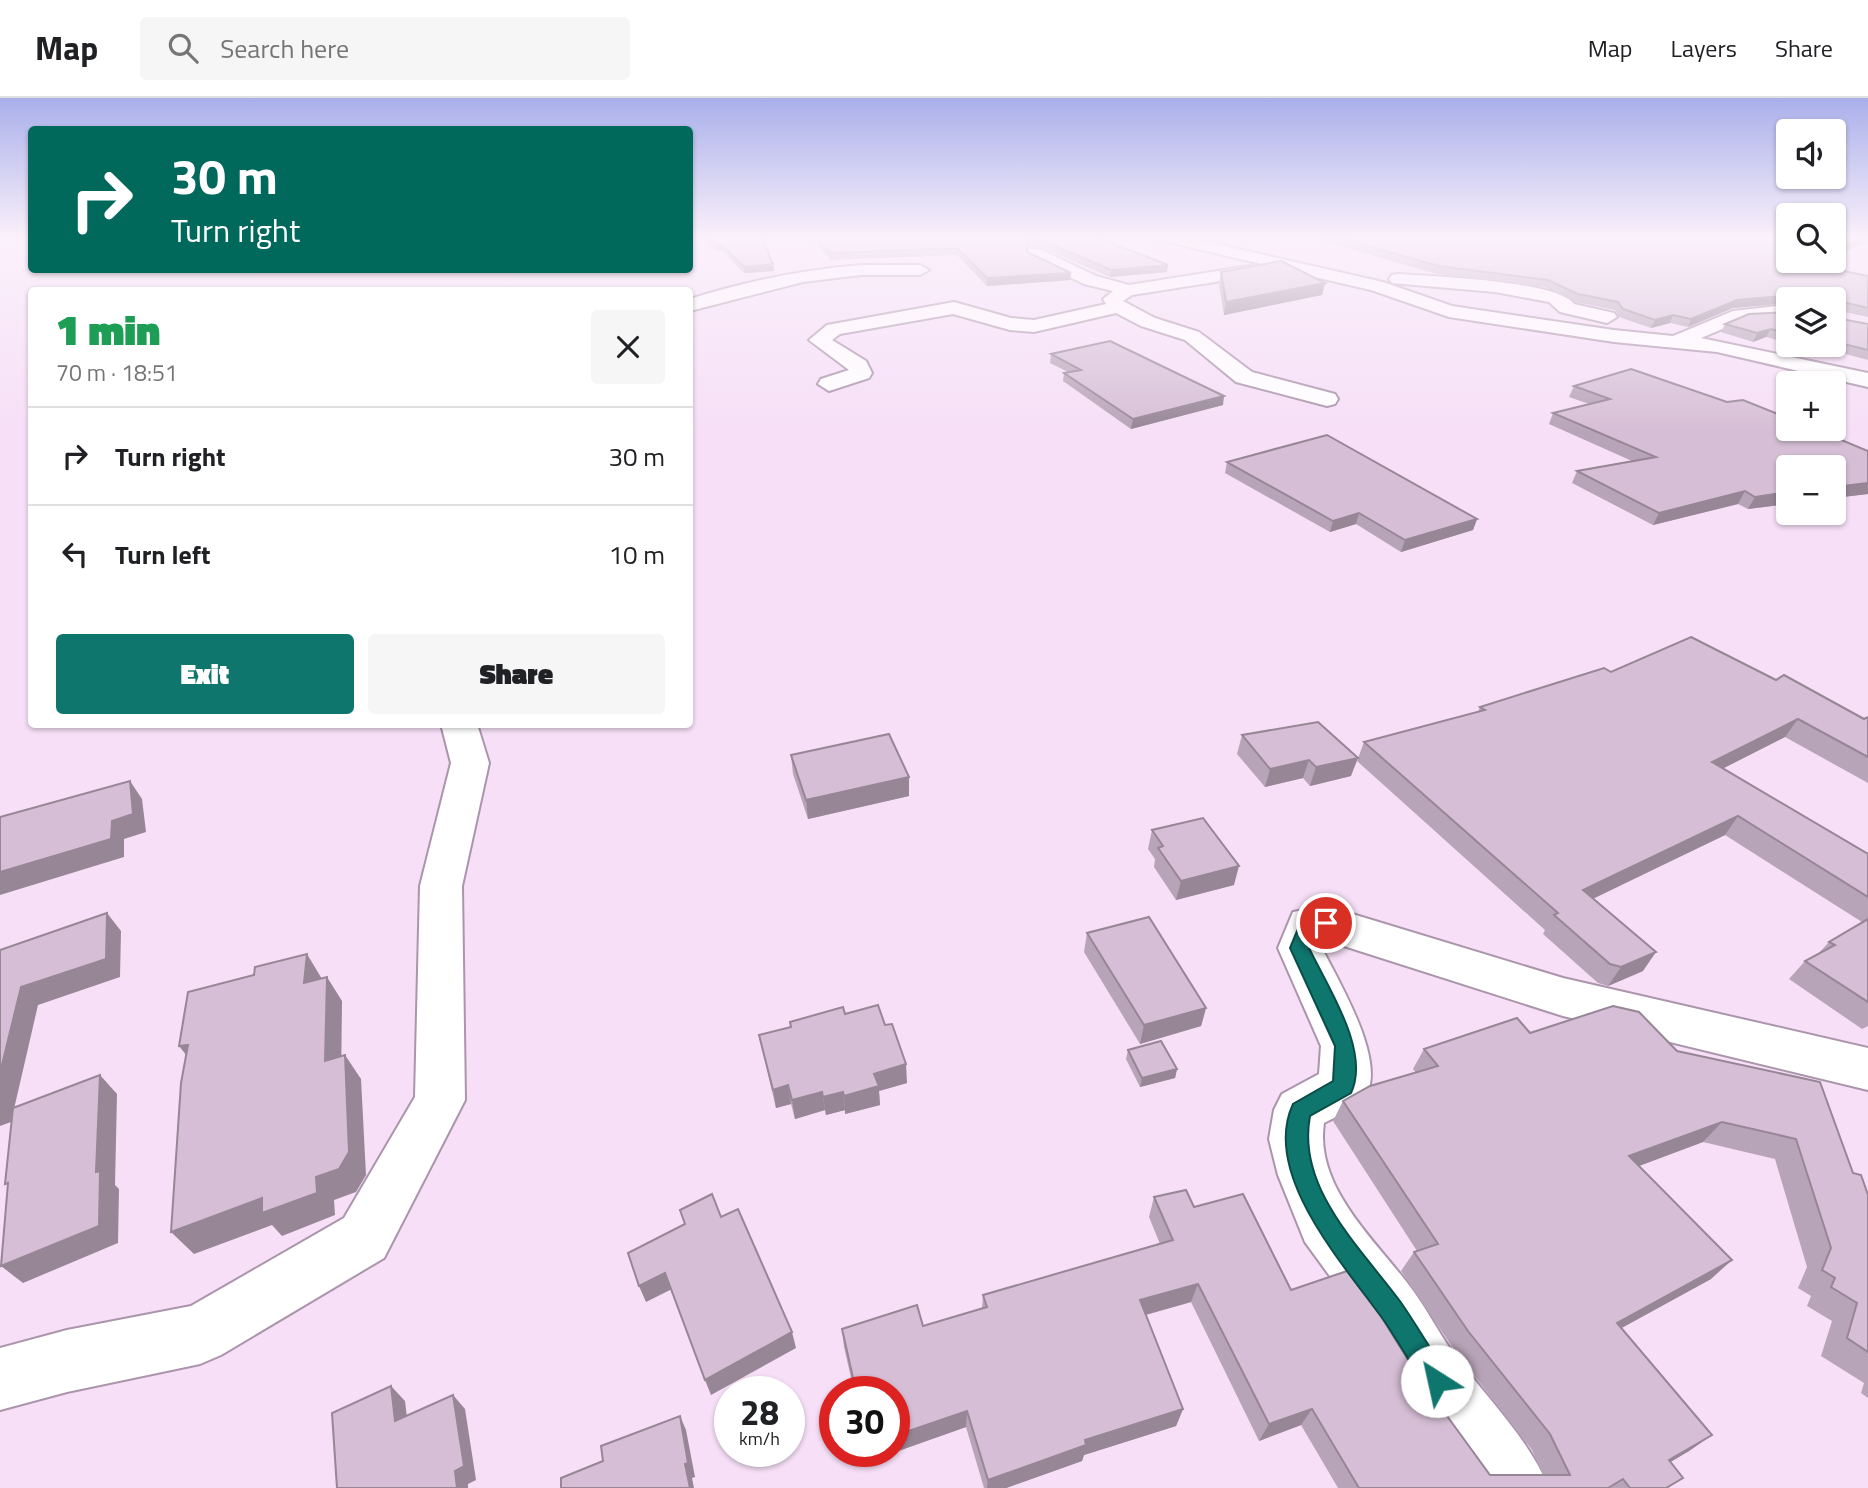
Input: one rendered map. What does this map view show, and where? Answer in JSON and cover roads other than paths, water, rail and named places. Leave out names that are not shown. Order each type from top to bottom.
[{"type":"street","points":[[829,384],[861,373],[859,365],[819,340],[834,330],[954,309],[1010,324],[1034,326],[1072,320],[1116,302]]},
{"type":"street","points":[[1126,302],[1148,322],[1192,336],[1244,377],[1327,399]]},
{"type":"street","points":[[1420,302],[1448,311],[1614,336],[1680,341],[1783,359],[1868,380]]},
{"type":"street","points":[[1563,302],[1567,308],[1632,323],[1680,341],[1740,314],[1776,312]]},
{"type":"street","points":[[0,1379],[67,1361],[200,1334],[364,1238],[440,1100],[441,886],[470,763],[460,728]]},
{"type":"street","points":[[1516,1488],[1428,1370],[1393,1313],[1342,1249],[1325,1223],[1305,1175],[1295,1139],[1300,1110],[1344,1086],[1345,1046],[1300,948],[1308,924],[1326,923],[1563,997],[1868,1069]]}]
